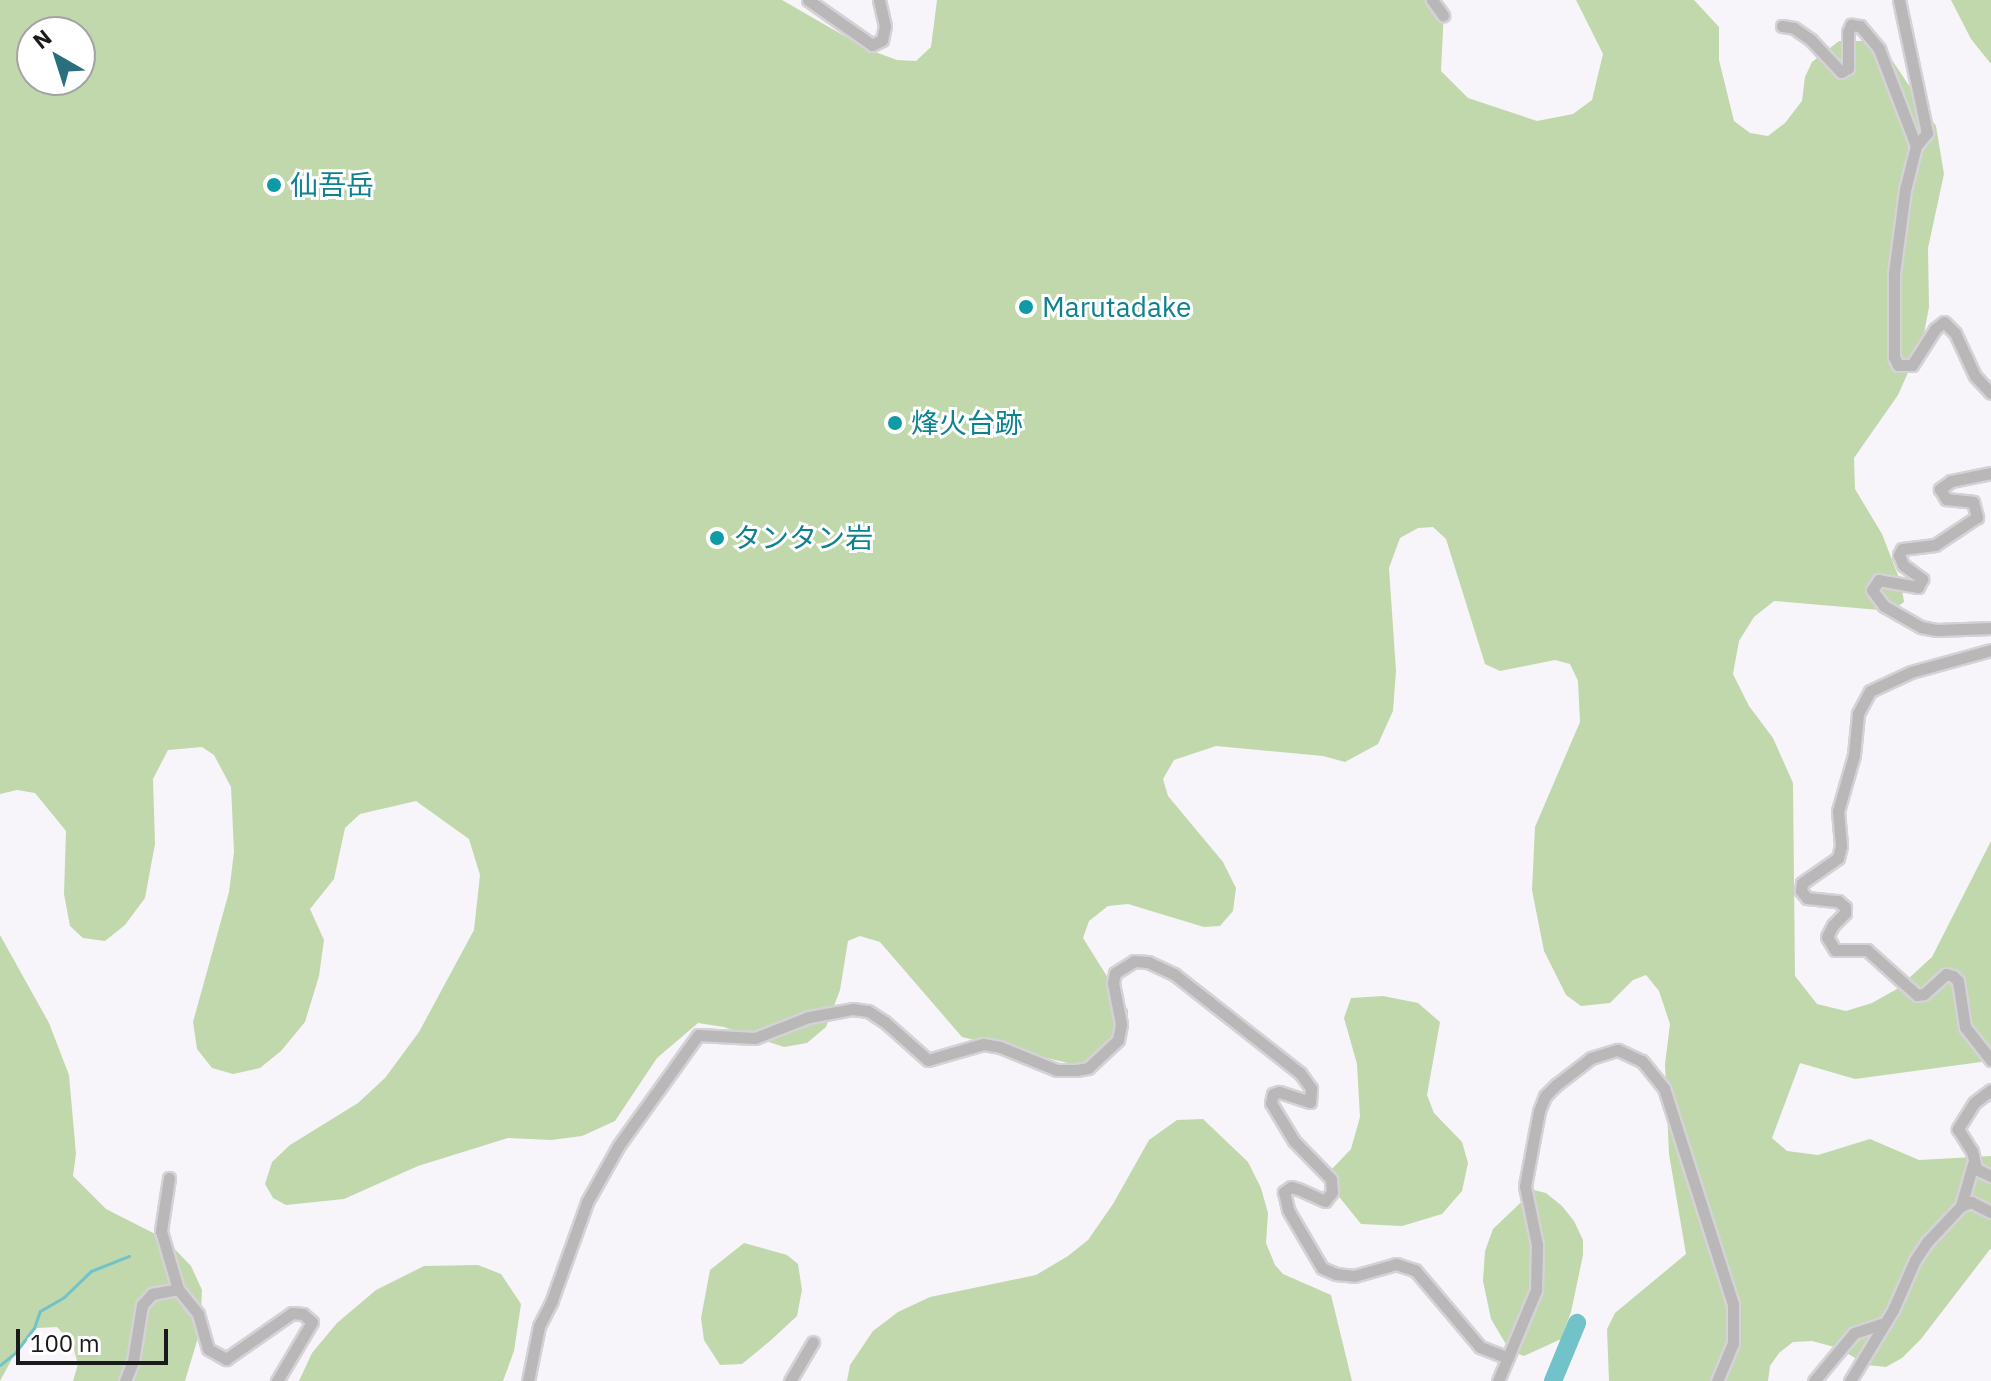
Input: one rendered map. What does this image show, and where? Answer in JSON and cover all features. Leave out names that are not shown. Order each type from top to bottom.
[{"type":"street","points":[[808,0],[872,45],[882,40],[885,26],[879,0]]},
{"type":"street","points":[[1432,0],[1443,15]]},
{"type":"street","points":[[1899,0],[1927,133],[1916,146],[1905,190],[1894,274],[1894,357],[1898,365],[1912,365],[1935,329],[1944,322],[1955,333],[1975,376],[1991,393]]},
{"type":"street","points":[[1782,26],[1794,28],[1811,40],[1841,72],[1848,68],[1848,32],[1851,25],[1860,26],[1879,49],[1916,146]]},
{"type":"street","points":[[1991,473],[1951,481],[1940,489],[1946,499],[1973,502],[1977,517],[1935,545],[1902,549],[1899,555],[1903,565],[1922,579],[1918,587],[1879,580],[1872,590],[1884,606],[1921,627],[1948,630],[1991,628]]},
{"type":"street","points":[[1991,650],[1911,672],[1870,691],[1858,714],[1854,755],[1838,811],[1841,846],[1838,858],[1802,883],[1801,891],[1807,898],[1838,901],[1845,907],[1845,913],[1827,937],[1835,950],[1867,950],[1917,995],[1924,994],[1946,974],[1953,976],[1958,981],[1965,1027],[1991,1060]]},
{"type":"street","points":[[528,1381],[539,1326],[552,1300],[587,1202],[619,1145],[698,1035],[755,1038],[809,1017],[853,1009],[868,1011],[885,1022],[928,1060],[983,1044],[1000,1047],[1057,1070],[1088,1068],[1118,1040],[1121,1024],[1113,983],[1115,973],[1134,961],[1174,974],[1300,1073],[1311,1088],[1310,1102],[1279,1092],[1273,1094],[1271,1103],[1294,1141],[1331,1179],[1332,1192],[1325,1201],[1291,1187],[1284,1192],[1288,1210],[1322,1268],[1354,1276],[1396,1264],[1415,1270],[1480,1347],[1508,1358]]},
{"type":"street","points":[[1498,1381],[1536,1290],[1537,1245],[1525,1186],[1539,1111],[1545,1096],[1556,1085],[1591,1058],[1618,1050],[1642,1061],[1664,1088],[1733,1304],[1733,1343],[1717,1381]]},
{"type":"street","points":[[1850,1381],[1893,1310],[1915,1260],[1961,1206],[1973,1164],[1972,1151],[1958,1129],[1974,1103],[1991,1090]]},
{"type":"street","points":[[1973,1164],[1991,1176]]},
{"type":"street","points":[[169,1178],[161,1231],[178,1289],[198,1314],[208,1349],[226,1359],[292,1313],[303,1314],[312,1322],[277,1381]]},
{"type":"street","points":[[1961,1206],[1971,1202],[1991,1212]]},
{"type":"street","points":[[125,1381],[133,1361],[142,1305],[152,1294],[178,1289]]},
{"type":"street","points":[[1814,1381],[1854,1333],[1882,1324]]},
{"type":"street","points":[[790,1381],[813,1342]]},
{"type":"green space","points":[[0,0],[782,0],[867,49],[897,60],[916,61],[931,47],[937,0],[1439,0],[1444,10],[1441,71],[1468,98],[1537,121],[1573,114],[1592,100],[1603,54],[1576,0],[1694,0],[1719,27],[1719,60],[1734,121],[1750,133],[1768,136],[1785,123],[1802,101],[1805,77],[1812,62],[1839,41],[1868,41],[1892,60],[1936,126],[1944,174],[1928,248],[1929,307],[1923,339],[1898,395],[1854,458],[1855,489],[1882,534],[1901,583],[1904,602],[1891,611],[1774,601],[1754,617],[1739,641],[1733,674],[1749,706],[1773,738],[1793,783],[1795,976],[1817,1004],[1846,1011],[1872,1003],[1897,989],[1932,957],[1991,841],[1991,1055],[1981,1062],[1855,1079],[1800,1063],[1772,1138],[1787,1151],[1818,1155],[1870,1139],[1919,1160],[1991,1156],[1991,1248],[1921,1339],[1902,1358],[1886,1367],[1867,1365],[1838,1348],[1812,1341],[1793,1342],[1779,1353],[1770,1366],[1768,1381],[1609,1381],[1607,1329],[1615,1313],[1686,1254],[1669,1154],[1665,1064],[1670,1024],[1659,991],[1646,975],[1633,980],[1610,1003],[1581,1006],[1566,995],[1544,951],[1532,890],[1535,827],[1580,722],[1578,681],[1570,664],[1555,660],[1500,671],[1485,664],[1446,539],[1433,527],[1418,528],[1400,538],[1389,568],[1396,671],[1393,711],[1378,744],[1345,762],[1323,756],[1216,746],[1174,760],[1163,779],[1168,796],[1223,862],[1236,888],[1233,911],[1220,926],[1204,927],[1128,904],[1108,906],[1089,921],[1083,938],[1128,1010],[1126,1038],[1104,1062],[1092,1069],[962,1037],[880,942],[860,936],[848,941],[840,990],[826,1027],[807,1043],[784,1047],[724,1027],[698,1023],[657,1058],[615,1121],[582,1136],[551,1140],[508,1138],[418,1166],[344,1199],[286,1205],[273,1198],[265,1184],[272,1162],[290,1145],[358,1103],[385,1078],[419,1032],[474,930],[480,875],[469,839],[416,801],[360,814],[345,828],[334,879],[310,909],[324,940],[319,976],[305,1022],[281,1051],[260,1068],[233,1074],[212,1068],[197,1049],[193,1022],[229,892],[234,852],[231,787],[214,755],[202,747],[168,750],[153,779],[155,844],[145,898],[125,925],[105,941],[83,938],[70,926],[64,894],[66,831],[35,793],[17,790],[0,794]]},
{"type":"green space","points":[[1951,0],[1991,0],[1991,64],[1971,39]]},
{"type":"green space","points":[[0,935],[49,1023],[69,1075],[76,1154],[73,1176],[106,1209],[165,1239],[191,1266],[202,1290],[200,1331],[185,1381],[73,1381],[78,1364],[72,1343],[57,1327],[37,1328],[19,1346],[0,1381]]},
{"type":"green space","points":[[1383,996],[1418,1003],[1440,1022],[1427,1095],[1434,1113],[1462,1142],[1468,1163],[1462,1191],[1442,1214],[1402,1226],[1361,1224],[1336,1193],[1331,1170],[1351,1149],[1360,1117],[1357,1064],[1344,1018],[1351,998]]},
{"type":"green space","points":[[1203,1119],[1248,1162],[1261,1188],[1268,1213],[1266,1243],[1275,1265],[1283,1274],[1331,1295],[1352,1381],[847,1381],[850,1365],[873,1331],[898,1312],[930,1297],[1036,1275],[1068,1256],[1088,1240],[1113,1204],[1149,1140],[1177,1120]]},
{"type":"green space","points":[[1534,1190],[1546,1193],[1574,1221],[1583,1240],[1583,1255],[1571,1312],[1561,1339],[1524,1356],[1510,1351],[1491,1319],[1483,1281],[1485,1251],[1493,1229]]},
{"type":"green space","points":[[744,1243],[787,1255],[798,1264],[802,1290],[797,1316],[742,1364],[720,1365],[704,1340],[701,1318],[710,1270]]},
{"type":"green space","points":[[478,1265],[501,1274],[521,1304],[514,1351],[503,1381],[299,1381],[312,1353],[337,1323],[376,1290],[424,1266]]},
{"type":"waterway","points":[[0,1365],[15,1353],[34,1328],[40,1311],[64,1297],[91,1271],[129,1256]]},
{"type":"waterway","points":[[1553,1381],[1577,1323]]},
{"type":"place","name":"仙吾岳","points":[[274,185]]},
{"type":"place","name":"Marutadake","points":[[1026,307]]},
{"type":"place","name":"烽火台跡","points":[[895,423]]},
{"type":"place","name":"タンタン岩","points":[[717,538]]}]
